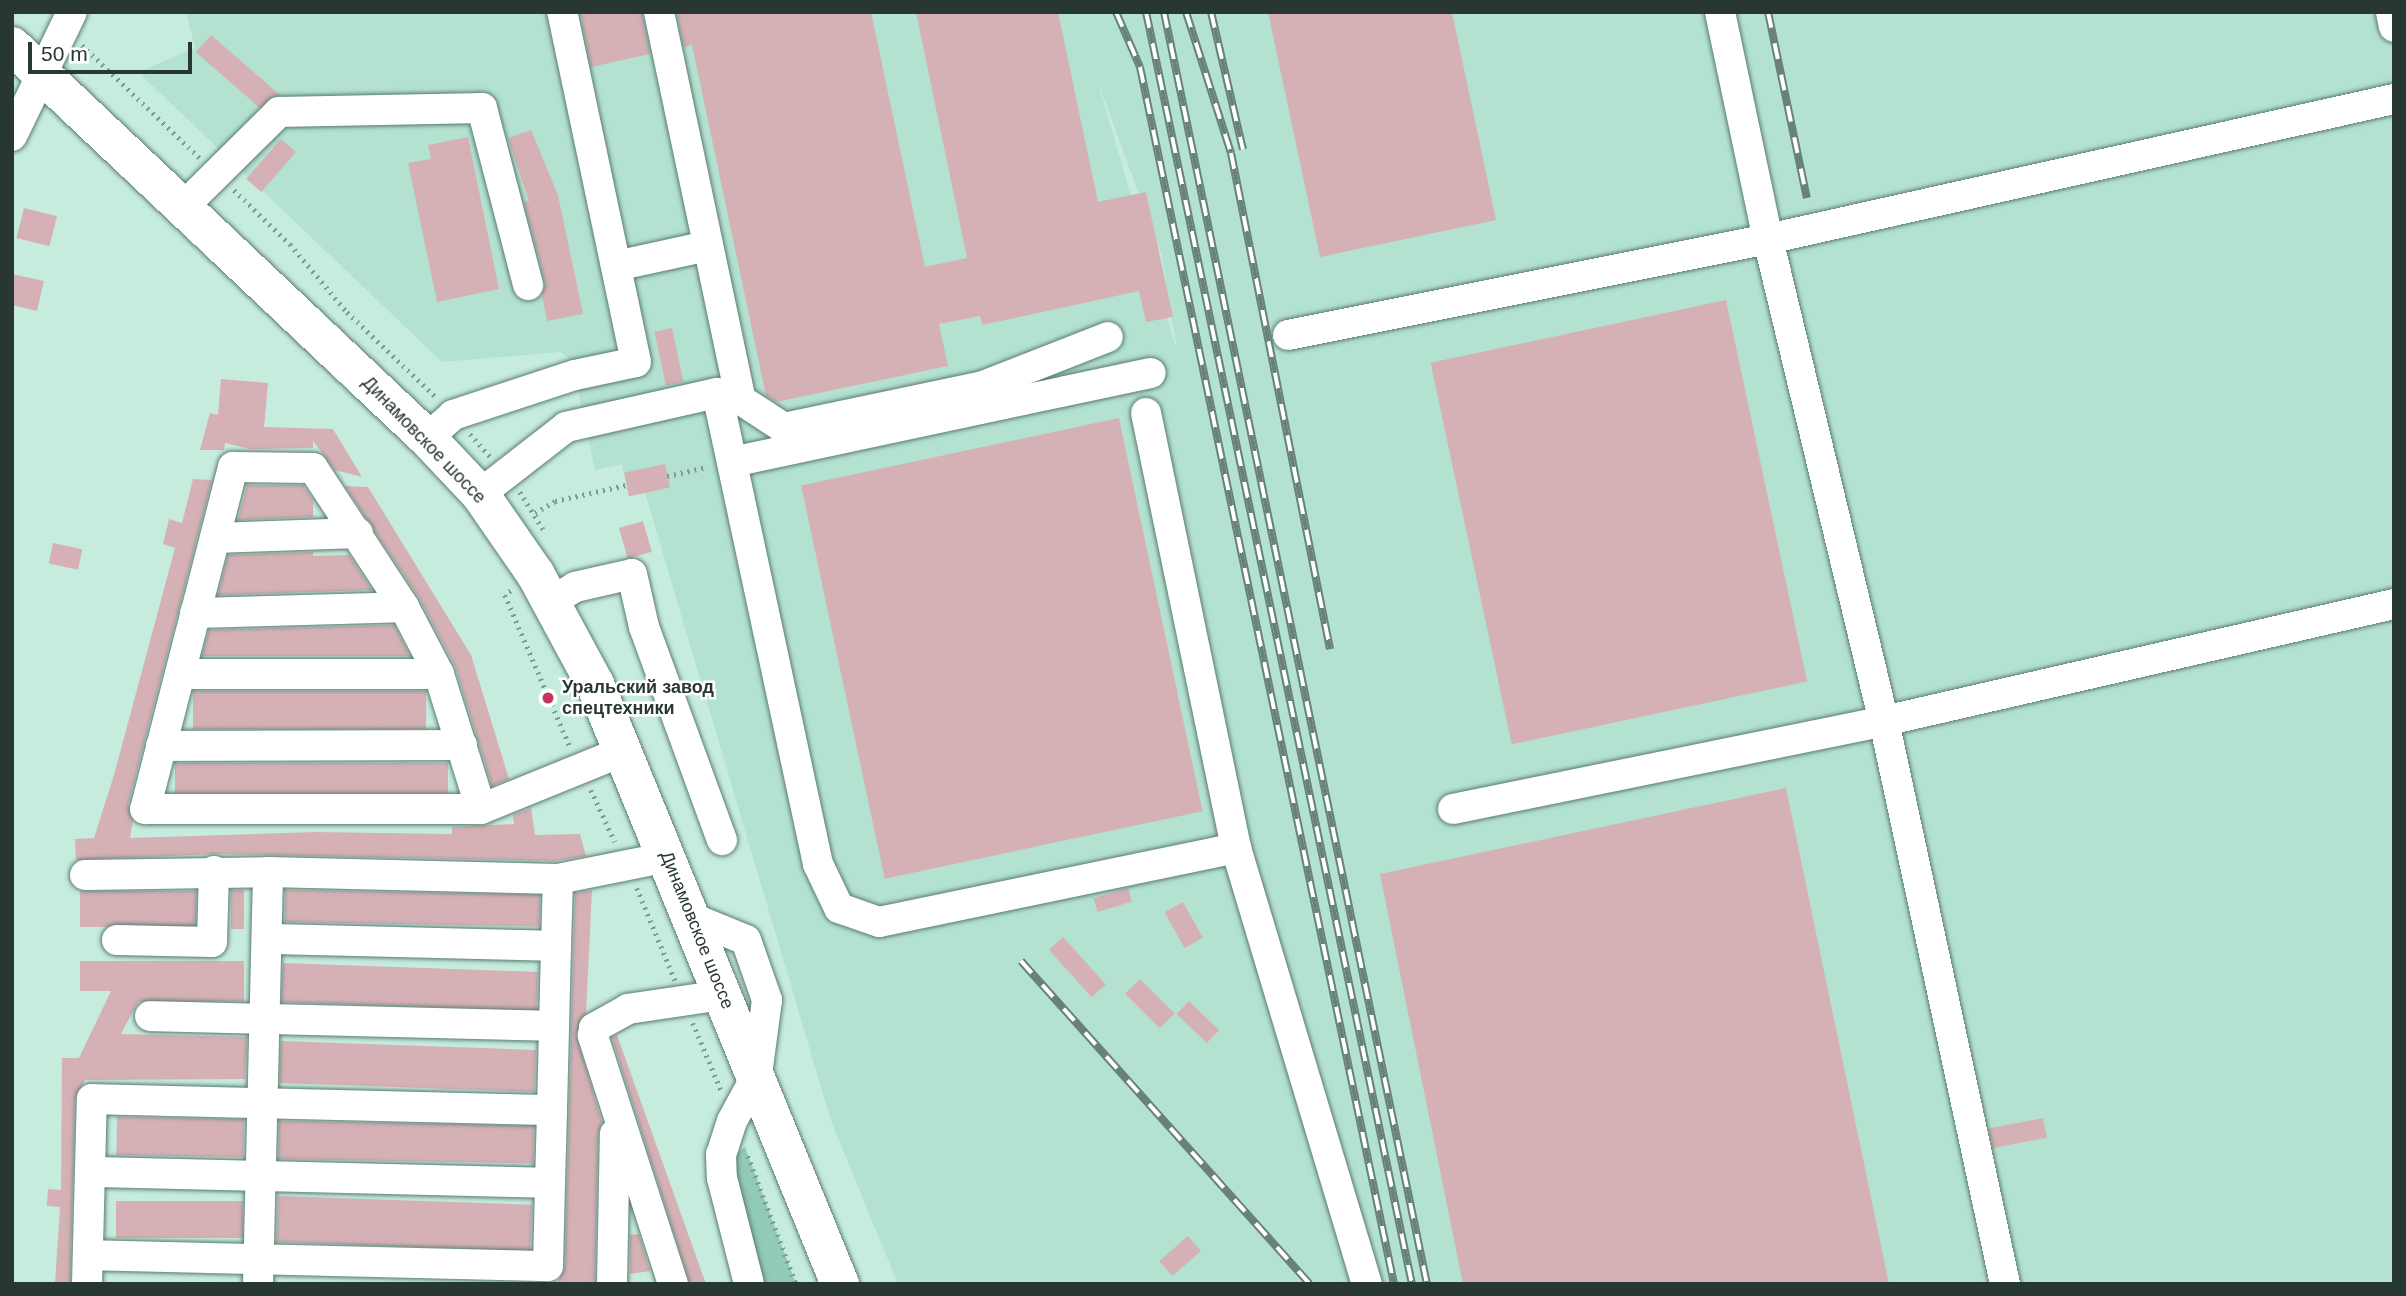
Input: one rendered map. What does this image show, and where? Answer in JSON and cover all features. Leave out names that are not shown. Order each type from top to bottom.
[{"type":"main road","name":"Динамовское шоссе","points":[[12,46],[183,207],[440,426],[493,484],[543,588],[568,628],[624,751],[840,1284]]},
{"type":"street","points":[[440,426],[575,375],[636,362],[562,12]]},
{"type":"street","points":[[659,12],[741,400],[784,428],[983,386],[1108,337]]},
{"type":"street","points":[[1720,12],[1768,239],[1884,722],[2005,1284]]},
{"type":"street","points":[[2391,12],[2394,27]]},
{"type":"street","points":[[12,136],[41,71],[70,22]]},
{"type":"street","points":[[1288,335],[1768,239],[2394,99]]},
{"type":"street","points":[[183,207],[218,176],[279,112],[482,107],[528,285]]},
{"type":"street","points":[[615,266],[708,246]]},
{"type":"street","points":[[732,462],[1151,373]]},
{"type":"street","points":[[493,484],[566,427],[718,393],[818,864],[839,908],[879,922],[1236,848]]},
{"type":"street","points":[[1146,412],[1236,848],[1367,1284]]},
{"type":"street","points":[[481,809],[439,674],[404,607],[313,468],[233,467],[145,810],[481,809],[582,772],[624,751]]},
{"type":"street","points":[[215,538],[358,533]]},
{"type":"street","points":[[543,588],[575,587],[632,574],[644,627],[722,840]]},
{"type":"street","points":[[1453,809],[1884,722],[2394,604]]},
{"type":"street","points":[[195,613],[404,607]]},
{"type":"street","points":[[180,674],[439,674]]},
{"type":"street","points":[[161,746],[462,745]]},
{"type":"street","points":[[85,874],[214,871],[558,879],[626,863],[668,857]]},
{"type":"street","points":[[117,940],[212,942],[214,871]]},
{"type":"street","points":[[258,1271],[268,872]]},
{"type":"street","points":[[552,1110],[92,1099],[88,1269],[258,1271],[548,1266],[558,879]]},
{"type":"street","points":[[692,918],[746,940],[767,1000],[757,1075],[732,1121],[721,1154],[722,1178],[749,1284]]},
{"type":"street","points":[[267,939],[556,946]]},
{"type":"street","points":[[673,1284],[616,1108],[594,1028],[628,1009],[723,995]]},
{"type":"street","points":[[150,1016],[554,1026]]},
{"type":"street","points":[[612,1284],[616,1108]]},
{"type":"street","points":[[90,1172],[550,1183]]},
{"type":"path","points":[[70,22],[218,176],[290,244],[440,426],[493,484],[535,513],[546,537]]},
{"type":"path","points":[[667,476],[732,462]]},
{"type":"path","points":[[535,513],[555,500],[626,485]]},
{"type":"path","points":[[543,588],[505,595],[582,772],[626,863],[685,1002],[796,1284]]},
{"type":"shaded area","points":[[186,12],[2394,12],[2394,1284],[898,1284],[831,1121],[645,493],[629,496],[622,464],[595,470],[572,362],[561,352],[442,362],[138,72],[195,48]],"holes":[[[1097,80],[1162,257],[1177,351]]]},
{"type":"shaded area","points":[[745,1147],[796,1284],[760,1284],[735,1186],[736,1155]]},
{"type":"building","points":[[580,12],[642,12],[650,54],[591,67]]},
{"type":"building","points":[[677,12],[871,12],[925,267],[967,258],[916,12],[1058,12],[1098,202],[1146,192],[1173,317],[1146,322],[1139,291],[982,325],[980,316],[939,324],[948,366],[776,402],[766,396],[692,45],[684,47]]},
{"type":"building","points":[[1268,12],[1452,12],[1496,220],[1320,257]]},
{"type":"building","points":[[211,35],[280,95],[265,112],[196,52]]},
{"type":"building","points":[[531,130],[558,195],[583,314],[547,321],[542,295],[545,281],[524,202],[529,201],[508,138]]},
{"type":"building","points":[[468,137],[499,289],[437,302],[408,163],[431,159],[428,145]]},
{"type":"building","points":[[281,139],[296,152],[261,192],[246,179]]},
{"type":"building","points":[[24,208],[57,216],[49,246],[17,238]]},
{"type":"building","points":[[12,274],[44,281],[37,311],[12,305]]},
{"type":"building","points":[[1726,300],[1807,681],[1512,744],[1431,363]]},
{"type":"building","points":[[672,328],[683,382],[666,386],[654,332]]},
{"type":"building","points":[[221,379],[268,383],[264,427],[333,429],[362,477],[335,470],[313,441],[313,448],[250,449],[225,443],[224,450],[200,450],[210,413],[218,415]]},
{"type":"building","points":[[1119,418],[1203,811],[885,879],[801,486]]},
{"type":"building","points":[[665,464],[670,487],[629,496],[624,473]]},
{"type":"building","points":[[193,479],[212,480],[128,805],[133,821],[130,838],[315,832],[452,834],[452,827],[514,824],[513,815],[531,808],[535,835],[580,834],[586,856],[556,861],[214,854],[76,860],[75,839],[94,838],[114,775],[175,548],[163,544],[169,519],[182,523]]},
{"type":"building","points":[[247,485],[303,485],[313,500],[313,517],[238,520]]},
{"type":"building","points":[[345,486],[368,487],[471,655],[509,779],[492,786],[455,666],[419,598]]},
{"type":"building","points":[[643,521],[652,552],[628,559],[619,528]]},
{"type":"building","points":[[53,543],[82,549],[78,570],[49,564]]},
{"type":"building","points":[[313,552],[313,556],[349,555],[372,590],[218,595],[228,555]]},
{"type":"building","points":[[394,625],[410,656],[202,656],[209,630]]},
{"type":"building","points":[[193,691],[426,691],[426,729],[193,729]]},
{"type":"building","points":[[175,763],[448,763],[448,793],[175,793]]},
{"type":"building","points":[[1786,788],[1889,1284],[1463,1284],[1380,874]]},
{"type":"building","points":[[1128,888],[1132,901],[1098,912],[1094,899]]},
{"type":"building","points":[[231,890],[244,890],[244,929],[231,929]]},
{"type":"building","points":[[285,890],[540,894],[539,926],[284,922]]},
{"type":"building","points":[[592,890],[586,1013],[576,1034],[602,1122],[598,1134],[595,1284],[557,1284],[565,1266],[575,893]]},
{"type":"building","points":[[80,891],[196,891],[196,927],[80,927]]},
{"type":"building","points":[[1183,902],[1203,938],[1185,948],[1165,912]]},
{"type":"building","points":[[1063,937],[1106,985],[1092,997],[1049,950]]},
{"type":"building","points":[[80,961],[244,961],[244,1001],[138,1002],[121,1034],[247,1037],[245,1079],[85,1080],[75,1099],[70,1284],[55,1284],[60,1207],[47,1206],[48,1189],[61,1190],[62,1058],[79,1058],[111,991],[80,991]]},
{"type":"building","points":[[283,963],[538,972],[536,1011],[282,1002]]},
{"type":"building","points":[[1140,979],[1175,1014],[1160,1028],[1125,994]]},
{"type":"building","points":[[1189,1001],[1219,1030],[1207,1043],[1176,1014]]},
{"type":"building","points":[[617,1035],[706,1284],[690,1284],[612,1038]]},
{"type":"building","points":[[281,1041],[536,1050],[534,1092],[280,1083]]},
{"type":"building","points":[[117,1117],[244,1119],[243,1157],[116,1155]]},
{"type":"building","points":[[2043,1118],[2047,1138],[1993,1148],[1989,1128]]},
{"type":"building","points":[[279,1121],[534,1125],[533,1163],[278,1159]]},
{"type":"building","points":[[278,1196],[532,1205],[530,1251],[276,1242]]},
{"type":"building","points":[[116,1201],[243,1201],[243,1238],[116,1238]]},
{"type":"building","points":[[639,1234],[650,1271],[630,1274],[630,1235]]},
{"type":"building","points":[[1188,1236],[1201,1251],[1172,1276],[1159,1261]]},
{"type":"railway","points":[[1116,12],[1140,67],[1394,1284]]},
{"type":"railway","points":[[1146,12],[1412,1284]]},
{"type":"railway","points":[[1164,12],[1427,1284]]},
{"type":"railway","points":[[1186,12],[1231,153],[1330,649]]},
{"type":"railway","points":[[1211,12],[1243,149]]},
{"type":"railway","points":[[1768,12],[1807,198]]},
{"type":"railway","points":[[1021,961],[1310,1284]]},
{"type":"place","name":"Уральский завод спецтехники","points":[[548,698]]}]
